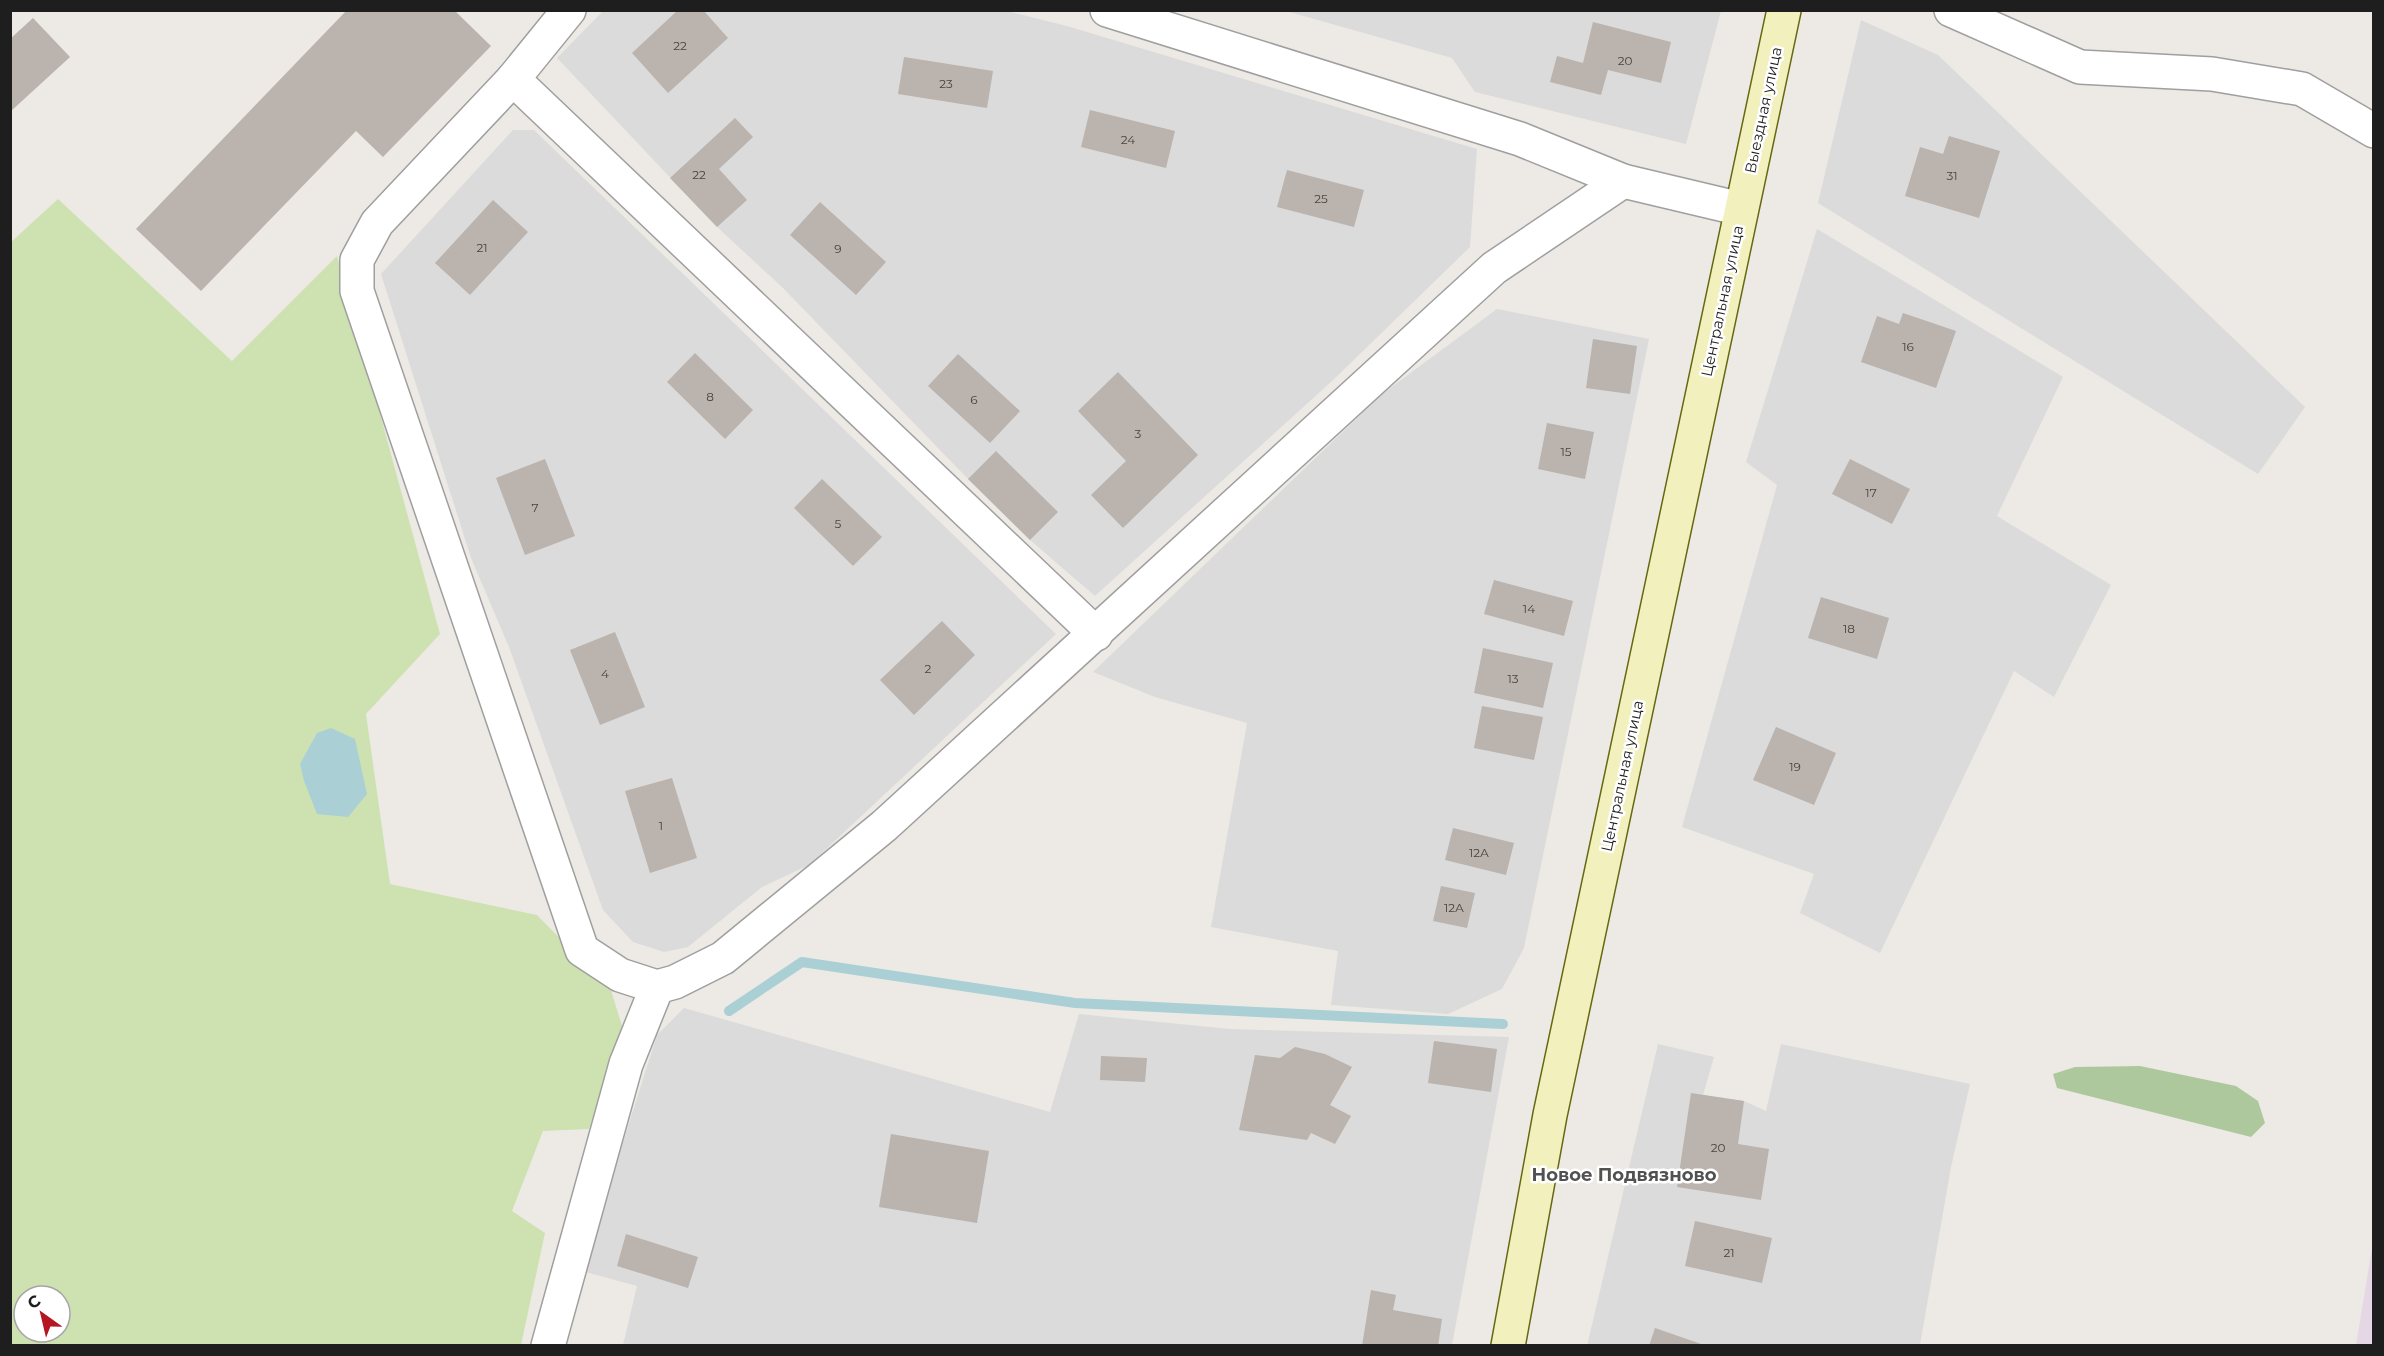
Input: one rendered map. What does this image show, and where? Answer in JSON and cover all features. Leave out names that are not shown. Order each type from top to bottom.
[{"type":"main road","name":"Выездная улица","points":[[1741,209],[1784,10]]},
{"type":"main road","name":"Центральная улица","points":[[1508,1346],[1550,1115],[1741,209]]},
{"type":"street","points":[[569,10],[513,79],[377,223],[357,260],[357,291],[582,950],[620,975],[657,987],[675,982],[723,958],[884,826],[1494,268],[1623,181]]},
{"type":"street","points":[[1107,10],[1520,139],[1623,181],[1741,209]]},
{"type":"street","points":[[1951,10],[2080,67],[2212,74],[2301,89],[2373,131]]},
{"type":"street","points":[[513,79],[1096,634]]},
{"type":"street","points":[[548,1346],[626,1064],[657,987]]},
{"type":"shaded area","points":[[603,11],[1007,11],[1067,26],[1477,149],[1470,247],[1331,382],[1095,596],[1030,540],[968,479],[783,288],[717,227],[557,58]]},
{"type":"shaded area","points":[[1286,11],[1721,11],[1686,144],[1475,92],[1452,58]]},
{"type":"shaded area","points":[[1861,20],[1938,55],[2305,407],[2258,474],[1818,203]]},
{"type":"shaded area","points":[[513,130],[534,130],[1056,634],[809,865],[762,887],[688,947],[664,952],[633,942],[603,910],[509,647],[471,558],[381,274]]},
{"type":"shaded area","points":[[1817,229],[2063,377],[1997,516],[2111,585],[2054,697],[2014,671],[1880,953],[1800,913],[1814,874],[1682,827],[1777,485],[1746,462]]},
{"type":"shaded area","points":[[1497,309],[1649,339],[1524,948],[1502,989],[1448,1014],[1331,1005],[1338,951],[1211,927],[1247,723],[1155,697],[1093,672],[1382,394]]},
{"type":"shaded area","points":[[684,1008],[1050,1112],[1079,1014],[1230,1029],[1509,1037],[1452,1345],[623,1345],[637,1286],[582,1271],[657,1035]]},
{"type":"shaded area","points":[[1658,1044],[1714,1057],[1703,1095],[1744,1101],[1766,1111],[1781,1044],[1970,1084],[1951,1167],[1920,1345],[1587,1346]]},
{"type":"shaded area","points":[[2373,1242],[2373,1345],[2356,1345]]},
{"type":"green space","points":[[58,199],[232,361],[337,256],[440,634],[366,714],[390,884],[537,915],[611,990],[622,1026],[589,1129],[543,1131],[512,1211],[545,1233],[521,1345],[11,1346],[10,243]]},
{"type":"green space","points":[[2140,1066],[2236,1086],[2258,1101],[2265,1123],[2251,1137],[2057,1088],[2053,1074],[2075,1067]]},
{"type":"water","points":[[331,728],[355,739],[367,794],[348,817],[317,814],[300,764],[317,733]]},
{"type":"building","points":[[347,10],[454,10],[491,46],[383,157],[356,131],[201,291],[136,229]]},
{"type":"building","points":[[678,10],[703,10],[728,38],[668,93],[632,53]]},
{"type":"building","points":[[33,18],[70,57],[10,112],[10,39]]},
{"type":"building","points":[[1593,22],[1671,42],[1661,83],[1608,70],[1601,95],[1550,82],[1557,56],[1583,63]]},
{"type":"building","points":[[904,57],[993,71],[987,108],[898,94]]},
{"type":"building","points":[[1090,110],[1175,131],[1166,168],[1081,147]]},
{"type":"building","points":[[735,118],[753,137],[719,169],[747,200],[717,227],[670,178]]},
{"type":"building","points":[[1949,136],[2000,151],[1979,218],[1905,196],[1920,147],[1943,154]]},
{"type":"building","points":[[1287,170],[1364,190],[1354,227],[1277,207]]},
{"type":"building","points":[[493,200],[528,232],[470,295],[435,263]]},
{"type":"building","points":[[820,202],[886,262],[856,295],[790,235]]},
{"type":"building","points":[[1903,313],[1956,331],[1936,388],[1861,362],[1877,316],[1899,324]]},
{"type":"building","points":[[1593,339],[1637,346],[1630,394],[1586,388]]},
{"type":"building","points":[[695,353],[753,410],[725,439],[667,382]]},
{"type":"building","points":[[958,354],[1020,411],[990,443],[928,386]]},
{"type":"building","points":[[1118,372],[1198,455],[1123,528],[1091,495],[1126,461],[1078,411]]},
{"type":"building","points":[[1547,423],[1594,432],[1585,479],[1538,469]]},
{"type":"building","points":[[996,451],[1058,512],[1030,540],[968,479]]},
{"type":"building","points":[[545,459],[575,536],[525,555],[496,478]]},
{"type":"building","points":[[1850,459],[1910,489],[1892,524],[1832,494]]},
{"type":"building","points":[[822,479],[882,537],[853,566],[794,508]]},
{"type":"building","points":[[1494,580],[1573,601],[1564,636],[1484,614]]},
{"type":"building","points":[[1821,597],[1889,618],[1877,659],[1808,638]]},
{"type":"building","points":[[942,621],[975,655],[914,715],[880,680]]},
{"type":"building","points":[[615,632],[645,707],[600,725],[570,650]]},
{"type":"building","points":[[1483,648],[1553,663],[1543,708],[1474,693]]},
{"type":"building","points":[[1482,706],[1543,717],[1534,760],[1474,748]]},
{"type":"building","points":[[1776,727],[1836,753],[1814,805],[1753,780]]},
{"type":"building","points":[[672,778],[697,858],[650,873],[625,791]]},
{"type":"building","points":[[1453,828],[1514,843],[1506,875],[1445,860]]},
{"type":"building","points":[[1441,886],[1475,893],[1467,928],[1433,921]]},
{"type":"building","points":[[1434,1041],[1497,1049],[1491,1092],[1428,1083]]},
{"type":"building","points":[[1295,1047],[1325,1054],[1352,1067],[1330,1105],[1351,1116],[1335,1144],[1311,1133],[1307,1140],[1239,1130],[1255,1055],[1280,1058]]},
{"type":"building","points":[[1101,1056],[1147,1058],[1145,1082],[1100,1080]]},
{"type":"building","points":[[1691,1093],[1744,1101],[1738,1144],[1769,1149],[1761,1200],[1677,1187]]},
{"type":"building","points":[[891,1134],[989,1151],[977,1223],[879,1207]]},
{"type":"building","points":[[1695,1221],[1772,1238],[1762,1283],[1685,1266]]},
{"type":"building","points":[[626,1234],[698,1257],[688,1288],[617,1266]]},
{"type":"building","points":[[1371,1290],[1396,1295],[1393,1310],[1442,1319],[1438,1346],[1362,1346]]},
{"type":"building","points":[[1655,1328],[1704,1345],[1704,1346],[1649,1346]]},
{"type":"waterway","points":[[729,1011],[802,962],[1075,1003],[1503,1024]]},
{"type":"district","name":"Новое Подвязново","points":[[1624,1175]]}]
